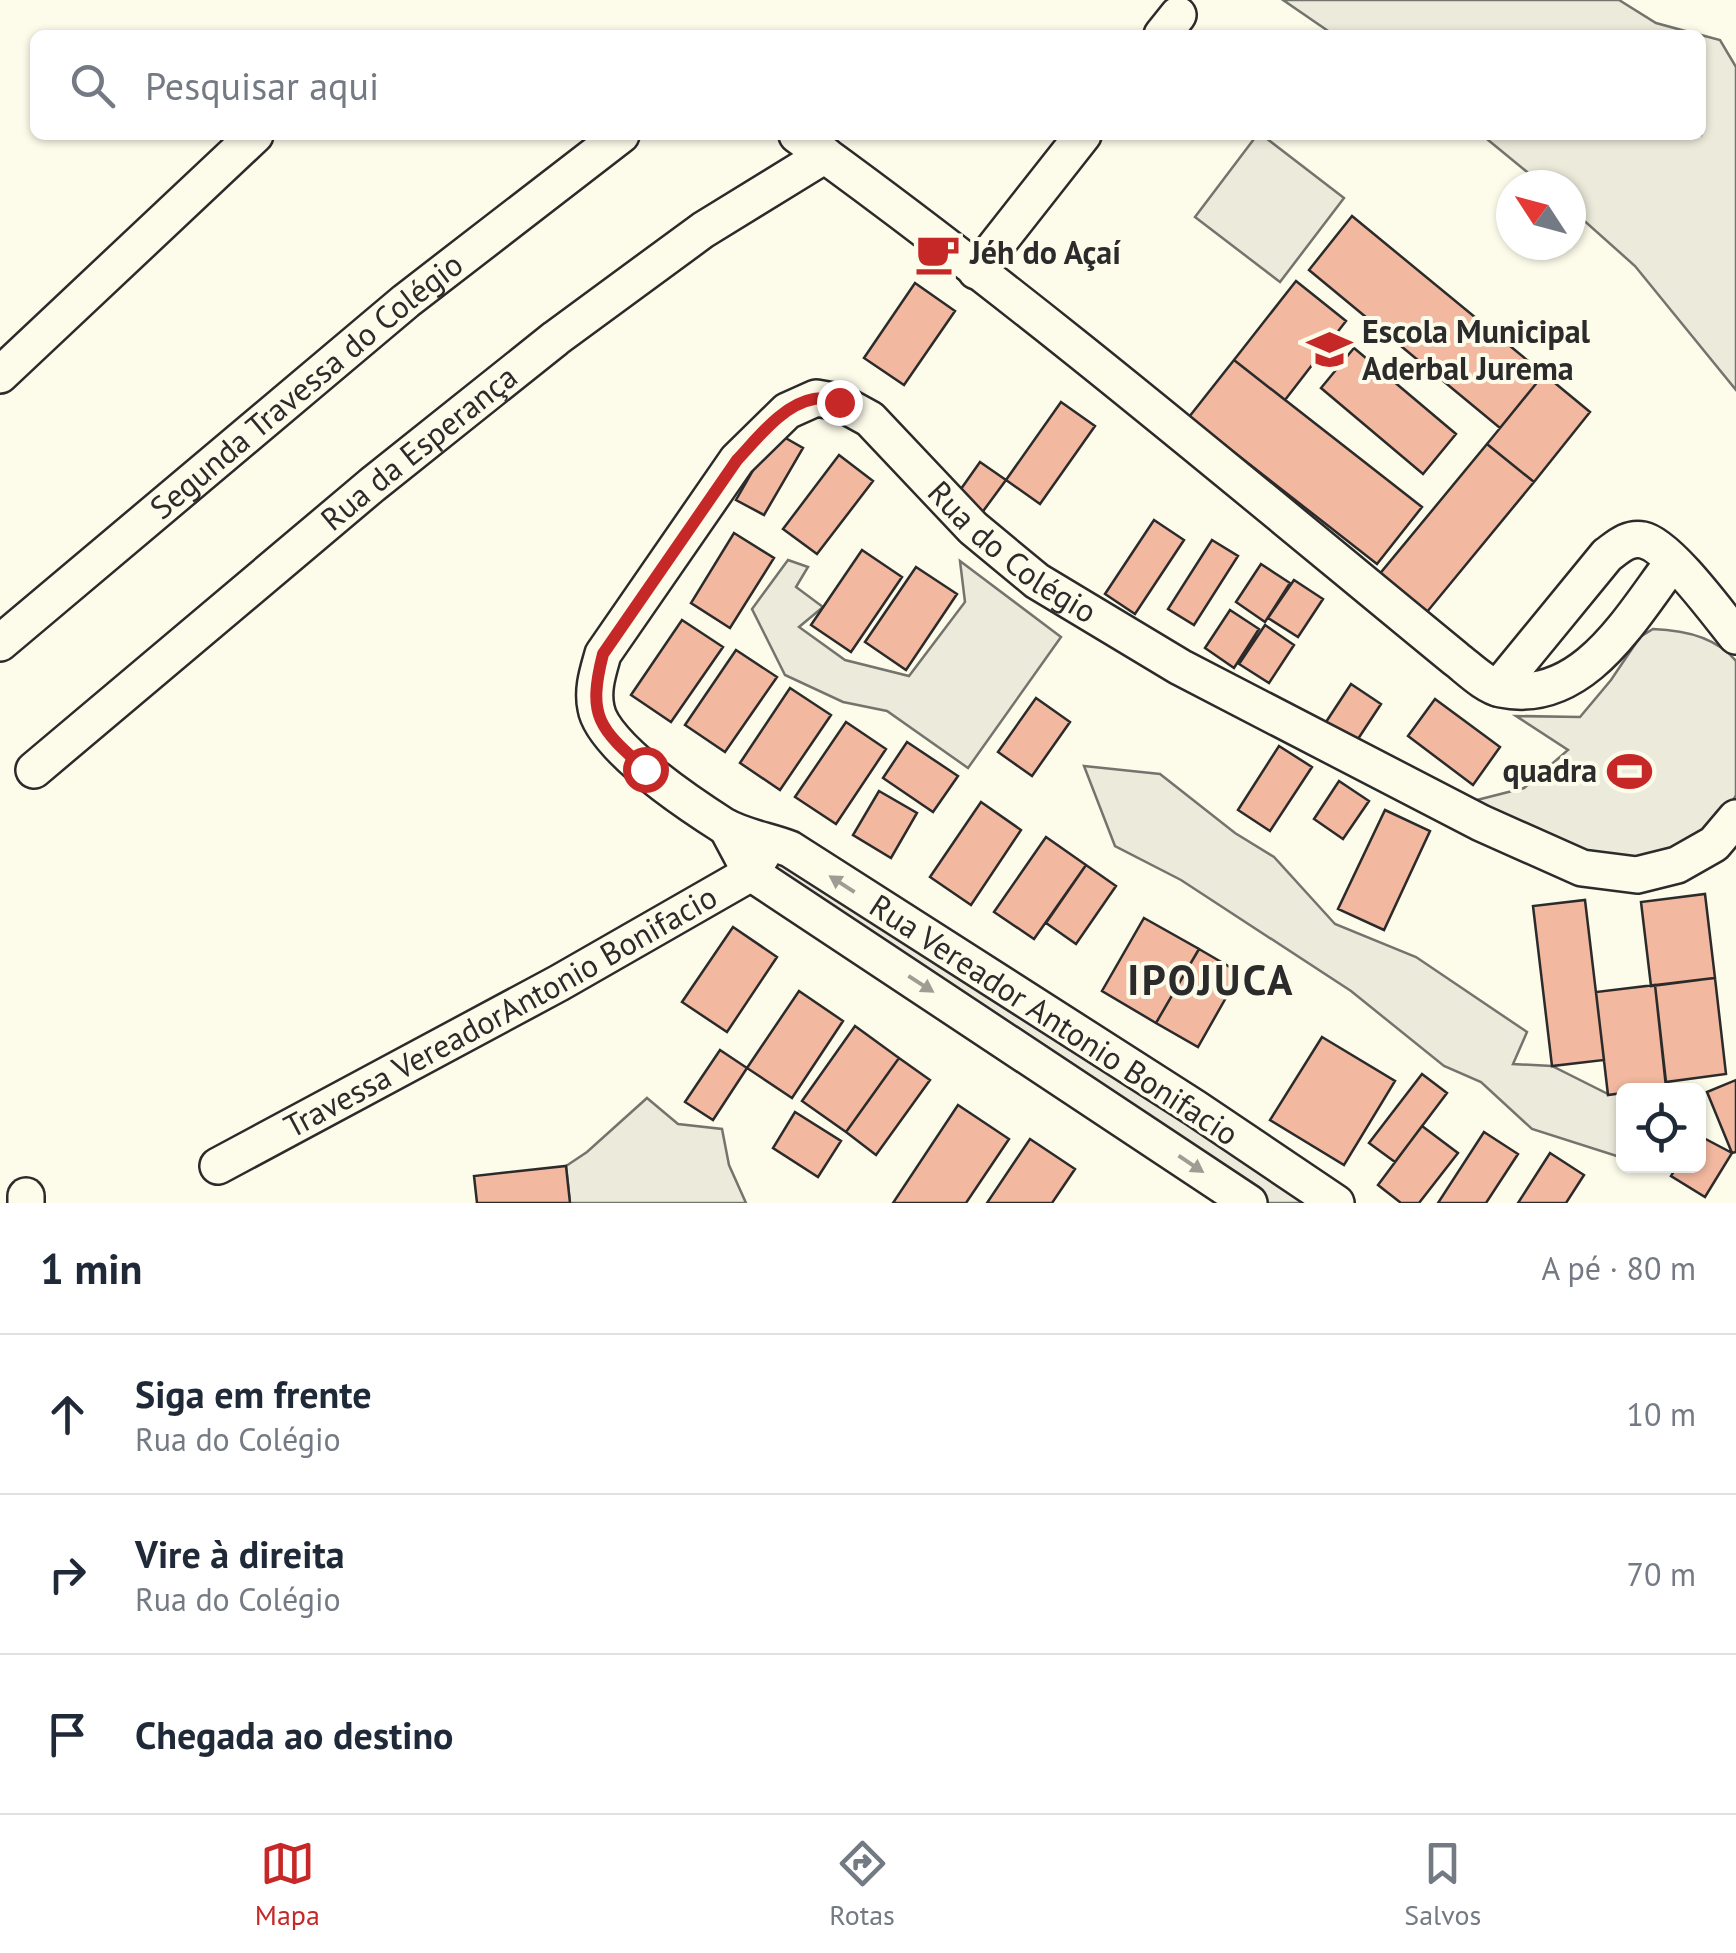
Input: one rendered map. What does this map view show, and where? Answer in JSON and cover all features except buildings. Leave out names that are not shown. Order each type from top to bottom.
[{"type":"street","points":[[0,375],[249,140]]},
{"type":"street","name":"Segunda Travessa do Colégio","points":[[0,643],[406,301],[615,140]]},
{"type":"street","points":[[976,271],[1079,140]]},
{"type":"street","points":[[811,145],[1172,426],[1456,660],[1498,688],[1533,691],[1569,680],[1617,636],[1672,562]]},
{"type":"street","name":"Rua da Esperança","points":[[34,770],[372,485],[556,338],[811,145]]},
{"type":"street","name":"Rua do Colégio","points":[[770,842],[727,828],[645,769],[610,738],[596,711],[594,686],[603,654],[737,460],[788,411],[816,398],[839,402],[870,418],[973,528],[1037,581],[1180,667],[1482,823],[1582,868],[1637,876],[1677,865],[1714,844],[1736,818]]},
{"type":"street","points":[[1498,688],[1608,555],[1625,541],[1644,540],[1672,562],[1736,636]]},
{"type":"street","name":"Rua do Colégio","points":[[727,828],[752,873]]},
{"type":"street","name":"Travessa VereadorAntonio Bonifacio","points":[[218,1166],[560,982],[752,873],[770,842]]},
{"type":"street","name":"Rua Vereador Antonio Bonifacio","points":[[770,842],[790,849],[1336,1203]]},
{"type":"street","name":"Rua Vereador Antonio Bonifacio","points":[[752,873],[1250,1203]]},
{"type":"shaded area","points":[[1283,0],[1619,0],[1656,23],[1682,30],[1327,30]]},
{"type":"shaded area","points":[[1706,36],[1720,40],[1736,67],[1736,390],[1635,266],[1586,222],[1586,170],[1525,170],[1488,140],[1706,140]]},
{"type":"shaded area","points":[[1253,140],[1269,140],[1344,198],[1280,282],[1195,217]]},
{"type":"shaded area","points":[[788,560],[808,567],[796,587],[823,607],[799,627],[845,660],[909,676],[965,602],[960,561],[1061,637],[968,768],[887,711],[843,702],[785,675],[752,609]]},
{"type":"shaded area","points":[[1653,629],[1699,636],[1736,661],[1736,795],[1727,811],[1697,838],[1655,857],[1612,863],[1465,803],[1524,788],[1568,750],[1516,716],[1580,717],[1640,637]]},
{"type":"shaded area","points":[[1084,766],[1160,774],[1235,833],[1274,857],[1335,924],[1416,957],[1527,1032],[1513,1064],[1552,1066],[1608,1094],[1616,1093],[1616,1156],[1532,1129],[1481,1082],[1444,1066],[1351,991],[1181,880],[1115,846]]},
{"type":"shaded area","points":[[765,853],[1323,1203],[1261,1203],[787,888]]},
{"type":"shaded area","points":[[647,1098],[678,1124],[722,1129],[729,1165],[746,1203],[570,1203],[566,1166]]},
{"type":"place","name":"Jéh do Açaí","points":[[937,253]]},
{"type":"place","name":"Escola Municipal Aderbal Jurema","points":[[1329,350]]},
{"type":"place","name":"quadra","points":[[1630,771]]},
{"type":"district","name":"IPOJUCA","points":[[1211,980]]},
{"type":"route","points":[[645,769],[610,738],[596,711],[594,686],[603,654],[737,460],[788,411],[816,398],[839,402]]}]
